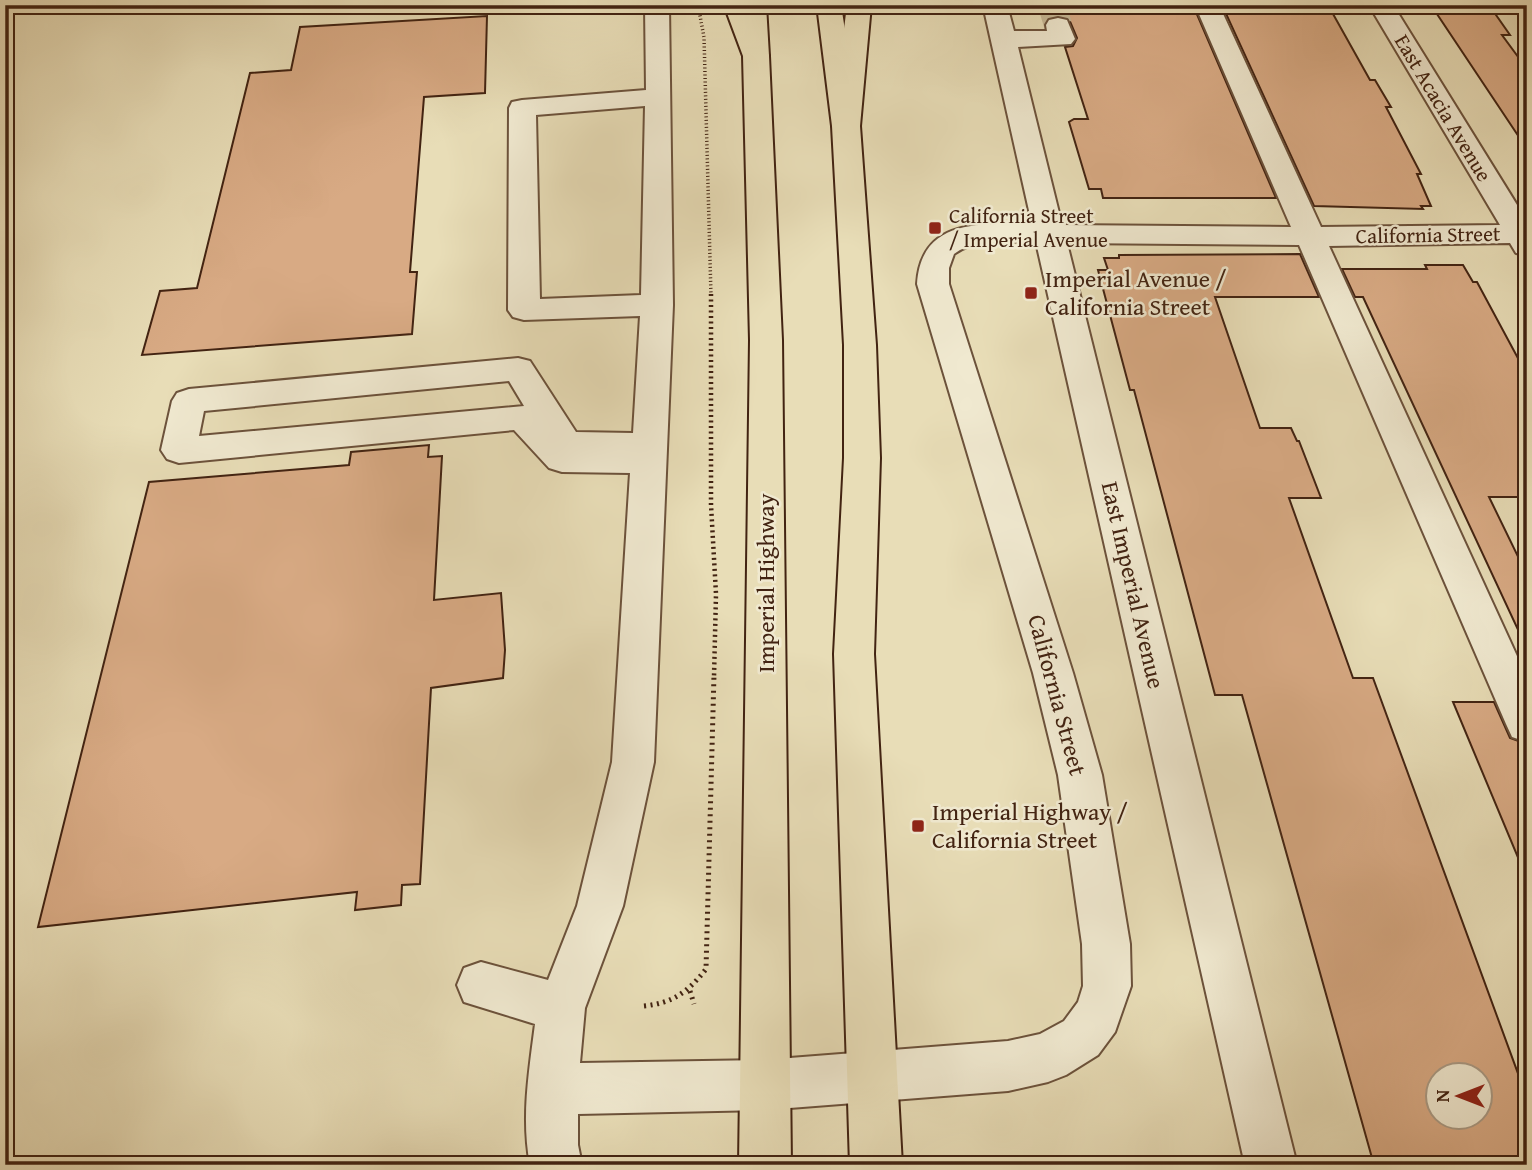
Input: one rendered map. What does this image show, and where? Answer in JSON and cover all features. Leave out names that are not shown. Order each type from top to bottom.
[{"type":"main road","name":"Imperial Highway","points":[[736,5],[756,56],[767,438],[765,1165]]},
{"type":"main road","points":[[754,5],[756,56]]},
{"type":"main road","points":[[829,5],[846,126],[860,345],[862,458],[854,654],[876,1165]]},
{"type":"main road","points":[[846,126],[859,5]]},
{"type":"street","points":[[556,1165],[552,1145],[552,1089],[561,1008],[600,906],[633,762],[657,305],[657,5]]},
{"type":"street","name":"East Imperial Avenue","points":[[995,5],[1271,1165]]},
{"type":"street","points":[[1207,5],[1320,236],[1527,724]]},
{"type":"street","name":"East Acacia Avenue","points":[[1381,5],[1524,238]]},
{"type":"street","points":[[1003,39],[1062,39],[1058,25]]},
{"type":"street","points":[[657,305],[524,310],[522,108],[659,97]]},
{"type":"street","name":"California Street","points":[[552,1089],[765,1085],[1007,1066],[1048,1057],[1081,1038],[1098,1015],[1107,986],[1106,944],[1080,775],[1053,673],[933,284],[936,255],[946,244],[967,235],[1049,233],[1524,238]]},
{"type":"street","points":[[518,369],[566,444],[649,453],[562,459],[522,417],[179,450],[189,401],[518,369]]},
{"type":"street","points":[[481,985],[561,1008]]},
{"type":"path","points":[[644,1006],[669,1004],[690,991],[706,969],[716,594],[710,505],[711,298],[704,51],[698,5]]},
{"type":"path","points":[[706,969],[715,969]]},
{"type":"path","points":[[690,991],[694,1004]]},
{"type":"building","points":[[1052,5],[1193,5],[1276,198],[1103,198],[1101,189],[1089,189],[1069,122],[1074,119],[1088,119],[1065,47],[1073,46],[1077,38],[1069,19],[1055,16]]},
{"type":"building","points":[[1222,5],[1328,5],[1370,80],[1375,80],[1391,107],[1386,107],[1421,174],[1417,174],[1431,206],[1421,206],[1423,209],[1314,206]]},
{"type":"building","points":[[1431,5],[1489,5],[1510,35],[1502,35],[1527,69],[1527,149]]},
{"type":"building","points":[[487,16],[485,93],[424,97],[410,272],[417,272],[412,334],[142,355],[160,291],[197,288],[250,73],[291,70],[300,27]]},
{"type":"building","points":[[1300,254],[1319,297],[1215,297],[1260,428],[1291,428],[1299,441],[1321,498],[1289,498],[1353,678],[1373,678],[1527,1098],[1527,1165],[1485,1165],[1483,1159],[1414,1160],[1416,1165],[1374,1165],[1242,695],[1215,695],[1134,390],[1130,390],[1098,270],[1108,270],[1104,258],[1119,258],[1119,255]]},
{"type":"building","points":[[1425,265],[1463,265],[1473,282],[1477,282],[1520,362],[1527,362],[1527,497],[1489,497],[1527,575],[1527,649],[1363,297],[1355,297],[1342,269],[1427,269]]},
{"type":"building","points":[[429,445],[428,457],[442,456],[434,600],[501,593],[505,650],[503,678],[431,688],[420,884],[402,885],[401,905],[355,910],[357,892],[38,927],[149,482],[349,465],[351,452]]},
{"type":"building","points":[[1453,702],[1494,702],[1510,738],[1527,744],[1527,879]]},
{"type":"tunnel","points":[[1052,5],[1058,25]]},
{"type":"place","name":"California Street / Imperial Avenue","points":[[935,228]]},
{"type":"place","name":"Imperial Avenue / California Street","points":[[1031,293]]},
{"type":"place","name":"Imperial Highway / California Street","points":[[918,826]]}]
